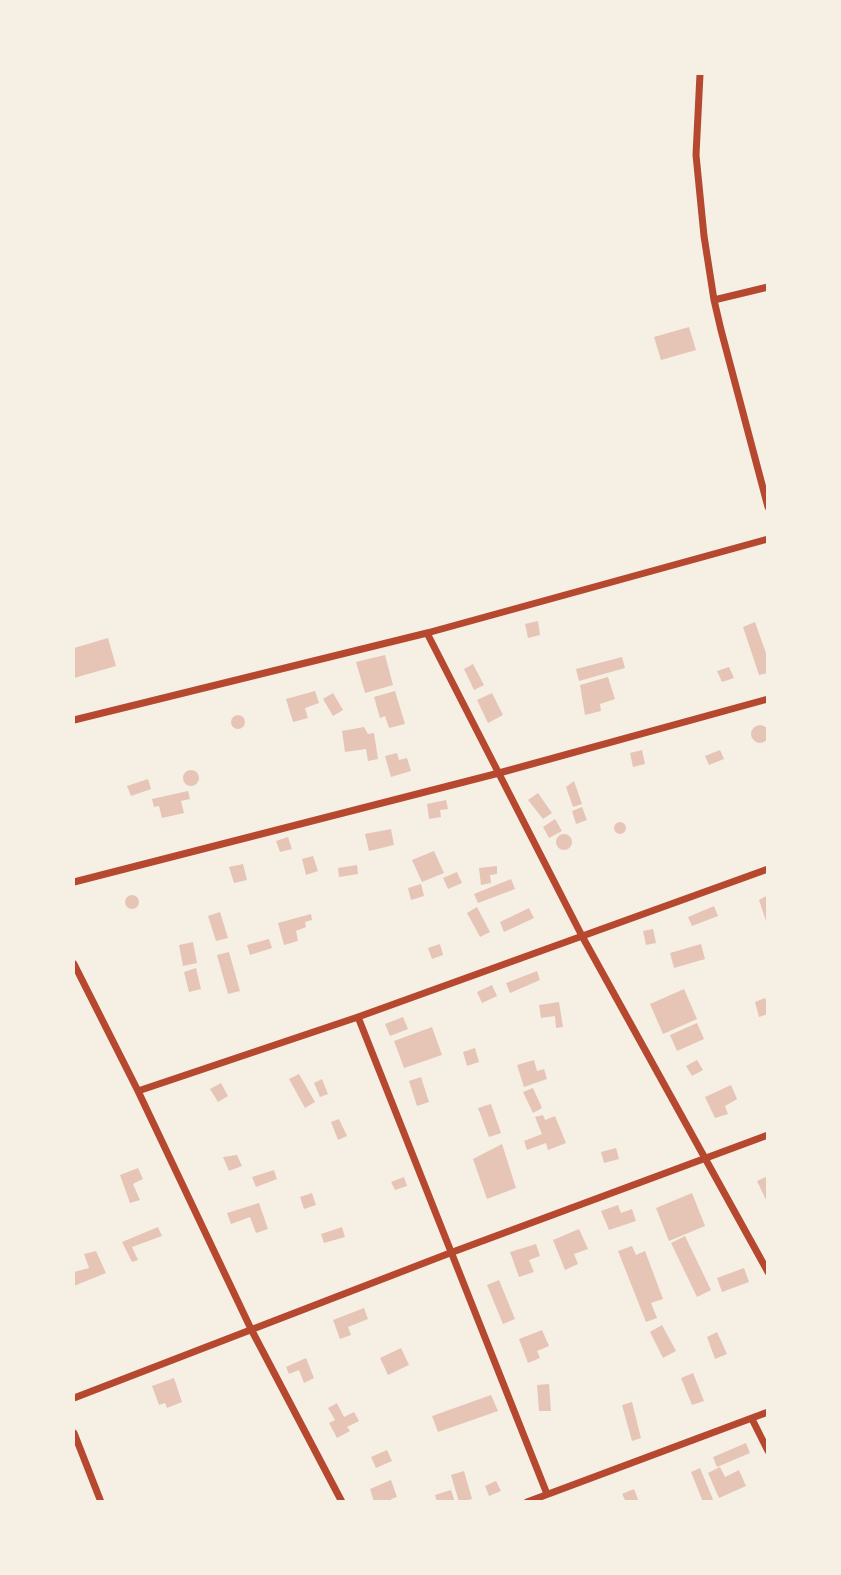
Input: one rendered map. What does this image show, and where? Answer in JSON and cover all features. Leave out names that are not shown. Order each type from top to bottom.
[{"type":"street","points":[[700,74],[696,155],[714,300],[768,507]]},
{"type":"street","points":[[714,300],[768,287]]},
{"type":"street","points":[[74,720],[427,633],[768,539]]},
{"type":"street","points":[[427,633],[582,936],[768,1272]]},
{"type":"street","points":[[74,882],[499,773],[768,699]]},
{"type":"street","points":[[138,1091],[358,1017],[768,869]]},
{"type":"street","points":[[74,964],[138,1091],[251,1329],[342,1502]]},
{"type":"street","points":[[74,987],[83,984]]},
{"type":"street","points":[[358,1017],[547,1494]]},
{"type":"street","points":[[74,1398],[450,1253],[768,1135]]},
{"type":"street","points":[[527,1502],[768,1412]]},
{"type":"street","points":[[752,1419],[768,1451]]},
{"type":"street","points":[[74,1433],[100,1502]]},
{"type":"building","points":[[689,327],[696,350],[661,360],[654,337]]},
{"type":"building","points":[[538,621],[540,635],[528,638],[525,624]]},
{"type":"building","points":[[755,622],[768,659],[768,673],[759,675],[743,627]]},
{"type":"building","points":[[108,638],[116,666],[74,678],[74,648]]},
{"type":"building","points":[[385,655],[393,685],[365,693],[356,662]]},
{"type":"building","points":[[622,657],[625,668],[579,681],[576,669]]},
{"type":"building","points":[[473,664],[484,685],[474,690],[464,669]]},
{"type":"building","points":[[729,667],[734,678],[722,682],[717,671]]},
{"type":"building","points":[[608,677],[615,699],[600,704],[601,711],[585,715],[580,685]]},
{"type":"building","points":[[315,691],[319,703],[305,708],[308,718],[293,722],[286,699]]},
{"type":"building","points":[[395,691],[405,724],[389,728],[385,716],[380,718],[374,697]]},
{"type":"building","points":[[333,693],[343,710],[333,716],[323,699]]},
{"type":"building","points":[[492,693],[503,715],[488,723],[477,700]]},
{"type":"building","points":[[238,715],[243,717],[243,727],[238,729],[233,727],[231,722],[233,717]]},
{"type":"building","points":[[760,725],[766,728],[769,734],[766,740],[760,743],[754,740],[751,734],[754,728]]},
{"type":"building","points":[[364,727],[368,734],[374,733],[378,759],[368,761],[366,749],[345,752],[342,731]]},
{"type":"building","points":[[642,750],[645,764],[633,767],[630,753]]},
{"type":"building","points":[[720,750],[724,759],[709,765],[705,756]]},
{"type":"building","points":[[397,753],[399,760],[407,758],[411,771],[391,777],[385,756]]},
{"type":"building","points":[[191,770],[199,778],[191,786],[183,778]]},
{"type":"building","points":[[148,779],[151,789],[131,796],[127,786]]},
{"type":"building","points":[[574,781],[582,804],[573,807],[566,787]]},
{"type":"building","points":[[188,791],[190,799],[181,801],[184,813],[162,818],[159,806],[154,807],[152,799]]},
{"type":"building","points":[[538,793],[552,813],[543,819],[528,800]]},
{"type":"building","points":[[446,800],[448,809],[440,810],[441,817],[429,819],[427,804]]},
{"type":"building","points":[[582,807],[587,820],[576,824],[572,811]]},
{"type":"building","points":[[555,819],[562,831],[549,838],[543,827]]},
{"type":"building","points":[[615,823],[625,823],[625,833],[615,833]]},
{"type":"building","points":[[391,829],[394,845],[369,851],[365,834]]},
{"type":"building","points":[[564,834],[572,842],[564,850],[556,842]]},
{"type":"building","points":[[288,837],[292,849],[280,852],[276,841]]},
{"type":"building","points":[[434,851],[444,873],[422,882],[412,860]]},
{"type":"building","points":[[313,856],[318,871],[306,875],[302,859]]},
{"type":"building","points":[[243,864],[247,880],[234,883],[229,867]]},
{"type":"building","points":[[357,865],[358,874],[339,877],[338,868]]},
{"type":"building","points":[[497,866],[497,874],[490,875],[491,883],[481,885],[479,868]]},
{"type":"building","points":[[457,872],[462,883],[448,889],[443,878]]},
{"type":"building","points":[[511,879],[515,889],[478,903],[474,894]]},
{"type":"building","points":[[421,884],[424,896],[411,900],[408,888]]},
{"type":"building","points":[[132,895],[137,897],[137,907],[132,909],[127,907],[125,902],[127,897]]},
{"type":"building","points":[[768,895],[768,924],[767,924],[759,900]]},
{"type":"building","points":[[714,906],[718,916],[692,926],[688,917]]},
{"type":"building","points":[[477,907],[490,932],[480,937],[467,913]]},
{"type":"building","points":[[529,908],[534,918],[504,932],[500,922]]},
{"type":"building","points":[[220,912],[228,938],[216,941],[208,916]]},
{"type":"building","points":[[311,914],[312,920],[305,922],[306,927],[296,931],[298,941],[284,945],[278,923]]},
{"type":"building","points":[[653,929],[656,943],[646,945],[643,931]]},
{"type":"building","points":[[269,939],[272,948],[250,955],[247,945]]},
{"type":"building","points":[[193,942],[197,963],[183,966],[179,945]]},
{"type":"building","points":[[440,944],[443,955],[432,959],[428,948]]},
{"type":"building","points":[[701,944],[705,959],[674,968],[670,953]]},
{"type":"building","points":[[229,952],[240,991],[228,994],[217,955]]},
{"type":"building","points":[[196,968],[201,989],[189,992],[184,972]]},
{"type":"building","points":[[537,971],[540,980],[510,993],[506,983]]},
{"type":"building","points":[[492,985],[497,996],[482,1003],[477,992]]},
{"type":"building","points":[[684,989],[697,1019],[663,1034],[650,1004]]},
{"type":"building","points":[[765,998],[768,1014],[759,1017],[755,1002]]},
{"type":"building","points":[[559,1002],[563,1027],[556,1028],[555,1016],[541,1018],[539,1005]]},
{"type":"building","points":[[403,1017],[408,1029],[390,1036],[385,1024]]},
{"type":"building","points":[[697,1023],[704,1039],[677,1051],[670,1035]]},
{"type":"building","points":[[432,1027],[442,1055],[404,1068],[394,1041]]},
{"type":"building","points":[[475,1048],[479,1062],[467,1066],[463,1052]]},
{"type":"building","points":[[534,1060],[537,1071],[544,1069],[547,1079],[524,1087],[517,1065]]},
{"type":"building","points":[[697,1060],[703,1070],[692,1076],[686,1066]]},
{"type":"building","points":[[299,1074],[315,1102],[305,1108],[289,1079]]},
{"type":"building","points":[[421,1077],[429,1102],[417,1106],[409,1081]]},
{"type":"building","points":[[322,1079],[328,1094],[320,1097],[314,1083]]},
{"type":"building","points":[[221,1083],[228,1096],[218,1102],[210,1089]]},
{"type":"building","points":[[731,1085],[737,1099],[725,1106],[728,1114],[715,1118],[705,1097]]},
{"type":"building","points":[[533,1088],[542,1108],[533,1113],[523,1092]]},
{"type":"building","points":[[491,1104],[501,1133],[489,1137],[478,1108]]},
{"type":"building","points":[[543,1115],[545,1120],[555,1116],[566,1143],[548,1150],[546,1143],[527,1150],[524,1141],[542,1134],[535,1117]]},
{"type":"building","points":[[339,1119],[347,1136],[338,1140],[331,1122]]},
{"type":"building","points":[[502,1144],[516,1188],[487,1199],[473,1159]]},
{"type":"building","points":[[616,1148],[619,1159],[604,1163],[601,1152]]},
{"type":"building","points":[[237,1155],[242,1166],[229,1171],[223,1157]]},
{"type":"building","points":[[138,1168],[143,1179],[133,1184],[140,1200],[130,1203],[120,1175]]},
{"type":"building","points":[[274,1170],[277,1179],[256,1187],[252,1177]]},
{"type":"building","points":[[768,1176],[768,1204],[757,1181]]},
{"type":"building","points":[[404,1177],[407,1186],[395,1190],[391,1182]]},
{"type":"building","points":[[312,1193],[316,1205],[304,1209],[300,1197]]},
{"type":"building","points":[[692,1193],[705,1226],[669,1241],[656,1208]]},
{"type":"building","points":[[259,1203],[268,1229],[256,1233],[250,1217],[231,1224],[227,1213]]},
{"type":"building","points":[[618,1205],[621,1213],[632,1209],[636,1221],[609,1230],[601,1211]]},
{"type":"building","points":[[158,1227],[162,1236],[132,1247],[138,1260],[132,1262],[122,1242]]},
{"type":"building","points":[[342,1227],[345,1237],[324,1243],[321,1234]]},
{"type":"building","points":[[579,1229],[588,1249],[574,1254],[578,1264],[565,1270],[553,1240]]},
{"type":"building","points":[[685,1236],[711,1290],[697,1297],[671,1243]]},
{"type":"building","points":[[536,1244],[540,1256],[529,1260],[534,1272],[519,1277],[510,1252]]},
{"type":"building","points":[[632,1246],[636,1255],[645,1251],[663,1299],[651,1303],[657,1318],[646,1322],[618,1251]]},
{"type":"building","points":[[96,1251],[106,1273],[74,1286],[74,1272],[89,1268],[84,1254]]},
{"type":"building","points":[[744,1268],[749,1282],[722,1292],[717,1278]]},
{"type":"building","points":[[499,1280],[515,1319],[503,1324],[487,1285]]},
{"type":"building","points":[[364,1308],[368,1319],[348,1327],[351,1335],[340,1339],[333,1320]]},
{"type":"building","points":[[662,1325],[676,1351],[663,1358],[650,1332]]},
{"type":"building","points":[[542,1330],[549,1346],[537,1351],[540,1358],[528,1363],[519,1339]]},
{"type":"building","points":[[717,1332],[727,1354],[715,1359],[707,1337]]},
{"type":"building","points":[[401,1348],[409,1365],[388,1375],[380,1358]]},
{"type":"building","points":[[306,1358],[314,1378],[304,1383],[299,1370],[289,1374],[286,1367]]},
{"type":"building","points":[[693,1373],[704,1401],[692,1405],[681,1378]]},
{"type":"building","points":[[174,1378],[182,1402],[167,1408],[165,1403],[159,1405],[152,1386]]},
{"type":"building","points":[[549,1384],[551,1411],[539,1411],[537,1385]]},
{"type":"building","points":[[491,1395],[498,1411],[438,1432],[432,1416]]},
{"type":"building","points":[[632,1402],[641,1438],[632,1441],[622,1405]]},
{"type":"building","points":[[337,1403],[344,1417],[354,1412],[359,1421],[347,1427],[350,1431],[337,1438],[329,1423],[335,1420],[328,1408]]},
{"type":"building","points":[[746,1443],[750,1453],[717,1467],[713,1457]]},
{"type":"building","points":[[387,1450],[392,1461],[376,1468],[371,1457]]},
{"type":"building","points":[[720,1467],[725,1477],[739,1470],[746,1486],[719,1498],[708,1473]]},
{"type":"building","points":[[700,1468],[714,1502],[703,1502],[691,1472]]},
{"type":"building","points":[[464,1471],[472,1499],[459,1502],[451,1475]]},
{"type":"building","points":[[391,1480],[397,1497],[391,1499],[392,1502],[374,1502],[370,1489]]},
{"type":"building","points":[[496,1481],[501,1491],[489,1496],[485,1486]]},
{"type":"building","points":[[634,1489],[639,1502],[626,1502],[622,1494]]},
{"type":"building","points":[[451,1490],[455,1502],[437,1502],[435,1495]]}]
